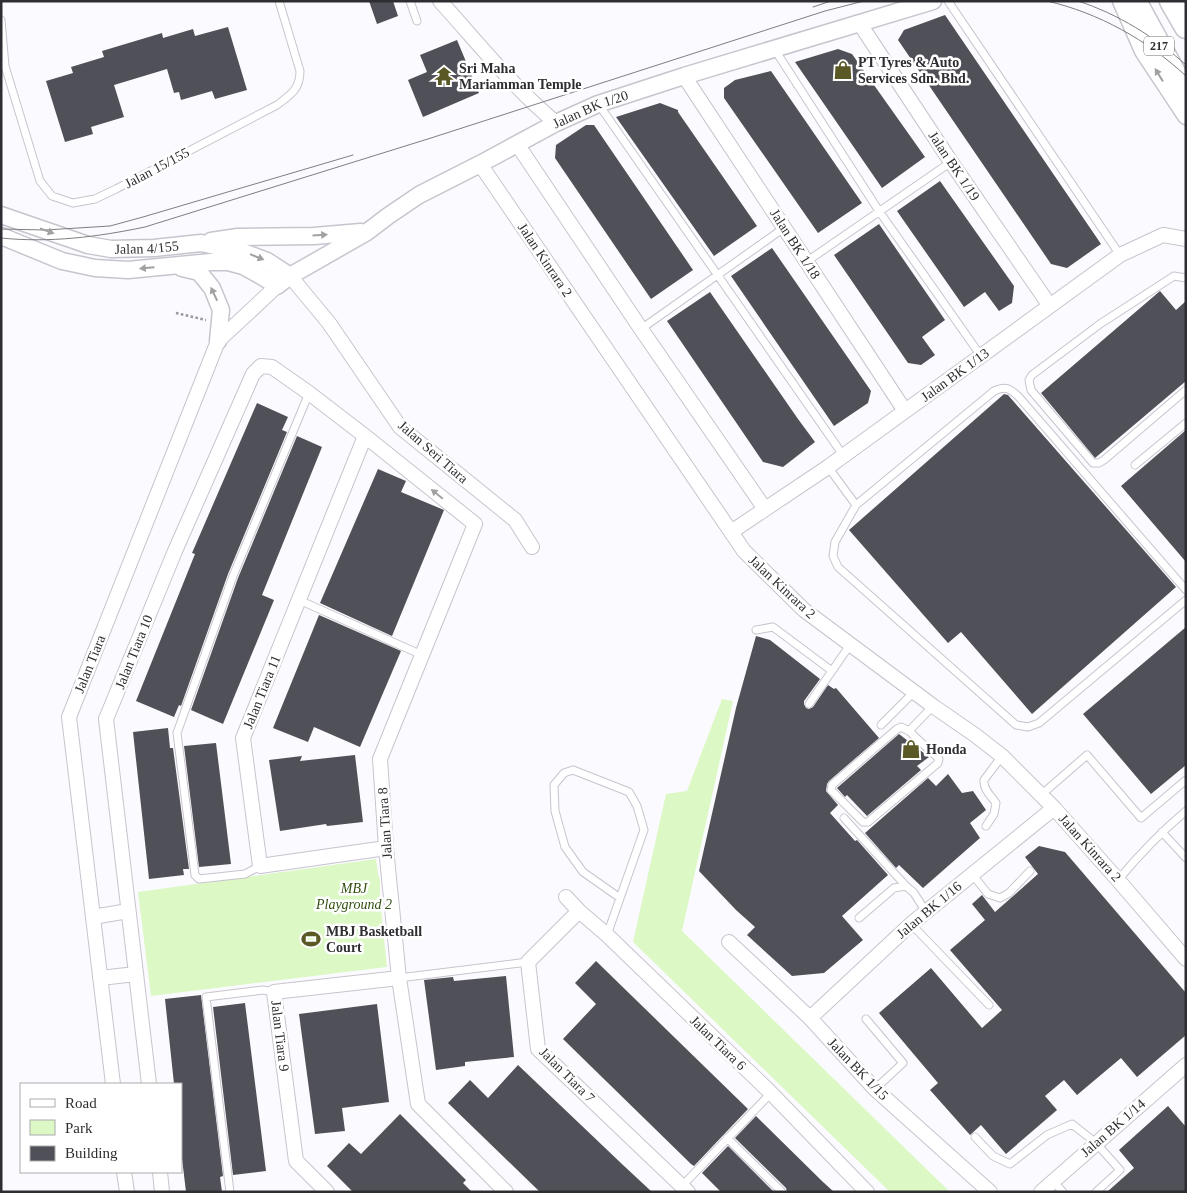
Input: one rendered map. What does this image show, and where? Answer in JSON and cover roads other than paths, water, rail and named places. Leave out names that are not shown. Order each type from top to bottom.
[{"type":"highway","name":"217","points":[[1135,1],[1176,76],[1186,90]]},
{"type":"highway","name":"217","points":[[1171,1],[1186,27]]},
{"type":"street","points":[[440,1],[500,68],[556,123]]},
{"type":"street","name":"Jalan BK 1/20","points":[[277,286],[290,276],[366,232],[419,195],[556,123],[598,104],[684,76],[934,1]]},
{"type":"street","points":[[1121,1],[1143,51],[1186,116]]},
{"type":"street","name":"Jalan BK 1/19","points":[[860,24],[951,162],[1050,306]]},
{"type":"street","name":"Jalan BK 1/18","points":[[684,76],[905,411]]},
{"type":"street","points":[[516,144],[765,509]]},
{"type":"street","name":"Jalan Kinrara 2","points":[[480,164],[744,552],[804,610],[1002,756],[1054,808],[1186,959]]},
{"type":"street","name":"Jalan 4/155","points":[[1,215],[88,245],[111,249],[154,248],[202,243],[244,252],[266,261],[290,276]]},
{"type":"street","points":[[202,243],[238,237],[314,236],[366,232]]},
{"type":"street","name":"Jalan BK 1/13","points":[[731,532],[828,467],[1120,254],[1163,235],[1186,239]]},
{"type":"street","name":"Jalan 4/155","points":[[1,236],[62,261],[96,268],[128,270],[228,262],[243,266],[277,286]]},
{"type":"street","points":[[172,266],[199,272],[212,288],[221,310],[218,340]]},
{"type":"street","name":"Jalan Seri Tiara","points":[[290,276],[328,323],[400,427],[515,520],[532,547]]},
{"type":"street","name":"Jalan Tiara","points":[[114,1083],[69,717],[218,340],[277,286]]},
{"type":"street","name":"Jalan Tiara 10","points":[[149,1083],[106,719],[175,551],[253,374],[261,366],[272,367],[366,436],[475,524]]},
{"type":"street","name":"Jalan Tiara 11","points":[[260,866],[243,738],[366,436]]},
{"type":"street","name":"Jalan Tiara 8","points":[[475,524],[380,759],[386,848],[399,978],[418,1104],[506,1192]]},
{"type":"street","name":"Jalan BK 1/16","points":[[810,1018],[911,924],[1054,808]]},
{"type":"street","points":[[260,866],[386,848]]},
{"type":"street","name":"Jalan Tiara 6","points":[[566,897],[771,1093],[866,1192]]},
{"type":"street","points":[[93,917],[128,911]]},
{"type":"street","points":[[528,962],[579,911]]},
{"type":"street","name":"Jalan BK 1/15","points":[[729,942],[810,1018],[875,1089],[990,1192]]},
{"type":"street","name":"Jalan Tiara 7","points":[[528,962],[538,1049],[685,1189]]},
{"type":"street","points":[[100,978],[136,974]]},
{"type":"street","name":"Jalan Tiara 9","points":[[328,1192],[296,1161],[274,992],[399,978]]},
{"type":"street","name":"Jalan BK 1/14","points":[[1041,1192],[1186,1065]]},
{"type":"street","points":[[124,1173],[127,1192]]},
{"type":"street","points":[[160,1173],[162,1192]]},
{"type":"lane","name":"Jalan 15/155","points":[[1,20],[6,66],[40,181],[52,196],[73,203],[95,199],[129,182],[277,105],[294,92],[300,78],[300,71],[279,1]]},
{"type":"lane","points":[[410,1],[417,21]]},
{"type":"lane","points":[[948,1],[1120,254]]},
{"type":"lane","points":[[775,50],[879,212],[981,356]]},
{"type":"lane","points":[[598,104],[842,455]]},
{"type":"lane","points":[[806,262],[951,162]]},
{"type":"lane","points":[[641,329],[784,228]]},
{"type":"lane","points":[[1186,278],[1174,276],[1100,324],[1032,375],[1029,380],[1031,390],[1093,463],[1104,460],[1186,390]]},
{"type":"lane","points":[[1186,590],[1010,389],[1001,388],[994,391],[856,505],[834,542],[833,556],[838,568],[1016,725],[1028,727],[1039,723],[1186,600]]},
{"type":"lane","points":[[260,866],[244,874],[199,879],[195,875],[177,733],[233,576],[308,393]]},
{"type":"lane","points":[[1135,465],[1186,423]]},
{"type":"lane","points":[[828,467],[856,505]]},
{"type":"lane","points":[[299,600],[422,656]]},
{"type":"lane","points":[[756,630],[773,627],[832,671]]},
{"type":"lane","points":[[809,704],[850,645]]},
{"type":"lane","points":[[881,725],[914,692]]},
{"type":"lane","points":[[909,731],[933,706]]},
{"type":"lane","points":[[900,726],[909,731],[939,759],[938,763],[868,822],[863,822],[831,790],[832,785],[900,726]]},
{"type":"lane","points":[[1041,795],[1087,755],[1142,818],[1186,780]]},
{"type":"lane","points":[[986,826],[994,814],[996,803],[987,790],[984,780],[1002,756]]},
{"type":"lane","points":[[607,935],[644,830],[637,806],[629,792],[574,770],[564,773],[554,785],[555,810],[564,847],[583,872],[620,898]]},
{"type":"lane","points":[[1118,880],[1135,859],[1186,811]]},
{"type":"lane","points":[[844,818],[906,886],[914,892],[926,912]]},
{"type":"lane","points":[[1162,832],[1186,858]]},
{"type":"lane","points":[[972,874],[988,894],[1000,898],[1009,893],[1030,871]]},
{"type":"lane","points":[[859,918],[894,888],[906,886]]},
{"type":"lane","points":[[911,924],[989,1006]]},
{"type":"lane","points":[[399,978],[528,962]]},
{"type":"lane","points":[[230,1192],[206,997],[263,990],[274,992]]},
{"type":"lane","points":[[866,1019],[903,1063],[875,1089]]},
{"type":"lane","points":[[685,1189],[727,1138],[771,1093]]},
{"type":"lane","points":[[975,1137],[993,1156],[1010,1164],[1047,1135],[1072,1124],[1096,1143],[1120,1170],[1096,1192]]},
{"type":"lane","points":[[727,1138],[782,1192]]},
{"type":"lane","points":[[1053,1181],[1063,1192]]},
{"type":"tram line","points":[[813,7],[831,1]]},
{"type":"tram line","points":[[1,238],[37,240],[73,238],[145,227],[431,138],[825,11],[864,1]]},
{"type":"tram line","points":[[1047,1],[1085,13],[1121,30],[1155,51],[1186,76]]},
{"type":"tram line","points":[[1078,1],[1093,6],[1135,27],[1162,45],[1186,65]]},
{"type":"tram line","points":[[1,229],[45,230],[110,226],[353,155]]},
{"type":"place","name":"PT Tyres & Auto Services Sdn. Bhd.","points":[[843,70]]},
{"type":"place","name":"Sri Maha Mariamman Temple","points":[[444,76]]},
{"type":"place","name":"Honda","points":[[911,749]]},
{"type":"place","name":"MBJ Basketball Court","points":[[311,939]]},
{"type":"park label","name":"MBJ Playground 2","points":[[354,896]]}]
